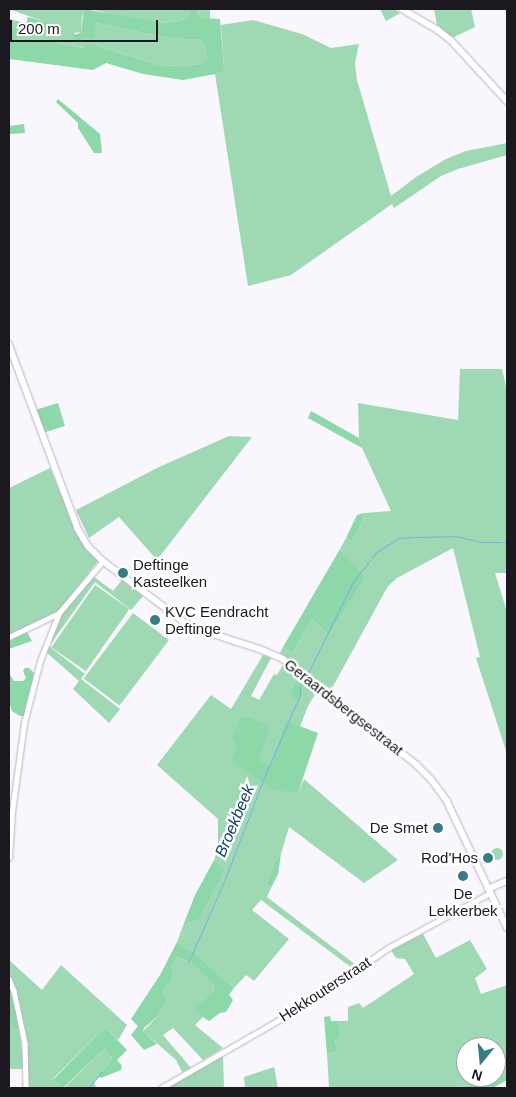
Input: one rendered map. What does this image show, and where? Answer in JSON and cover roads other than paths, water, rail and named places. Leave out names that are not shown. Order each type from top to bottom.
[{"type":"street","points":[[402,9],[438,30],[451,40],[507,101]]},
{"type":"street","name":"Geraardsbergsestraat","points":[[9,344],[82,536],[89,548],[103,561],[191,627],[260,649],[283,659],[417,764],[432,780],[446,801],[507,927]]},
{"type":"street","points":[[9,858],[12,812],[24,723],[40,660],[59,613],[103,561]]},
{"type":"street","points":[[9,637],[59,613]]},
{"type":"street","points":[[489,891],[507,881]]},
{"type":"street","name":"Hekkouterstraat","points":[[161,1088],[298,1009],[388,948],[489,891]]},
{"type":"street","points":[[9,979],[15,996],[25,1043],[26,1088]]},
{"type":"waterway","name":"Broekbeek","points":[[416,537],[455,536],[481,542],[500,542]]},
{"type":"waterway","name":"Broekbeek","points":[[372,558],[375,553],[399,538],[414,537]]},
{"type":"waterway","name":"Broekbeek","points":[[308,673],[353,582],[370,560]]},
{"type":"waterway","name":"Broekbeek","points":[[188,963],[223,884],[265,775],[300,695],[300,686]]},
{"type":"waterway","name":"Broekbeek","points":[[88,1088],[102,1072]]},
{"type":"place","name":"Deftinge Kasteelken","points":[[123,573]]},
{"type":"place","name":"KVC Eendracht Deftinge","points":[[155,620]]},
{"type":"place","name":"De Smet","points":[[438,828]]},
{"type":"place","name":"Rod'Hos","points":[[488,858]]},
{"type":"place","name":"De Lekkerbek","points":[[463,876]]}]
